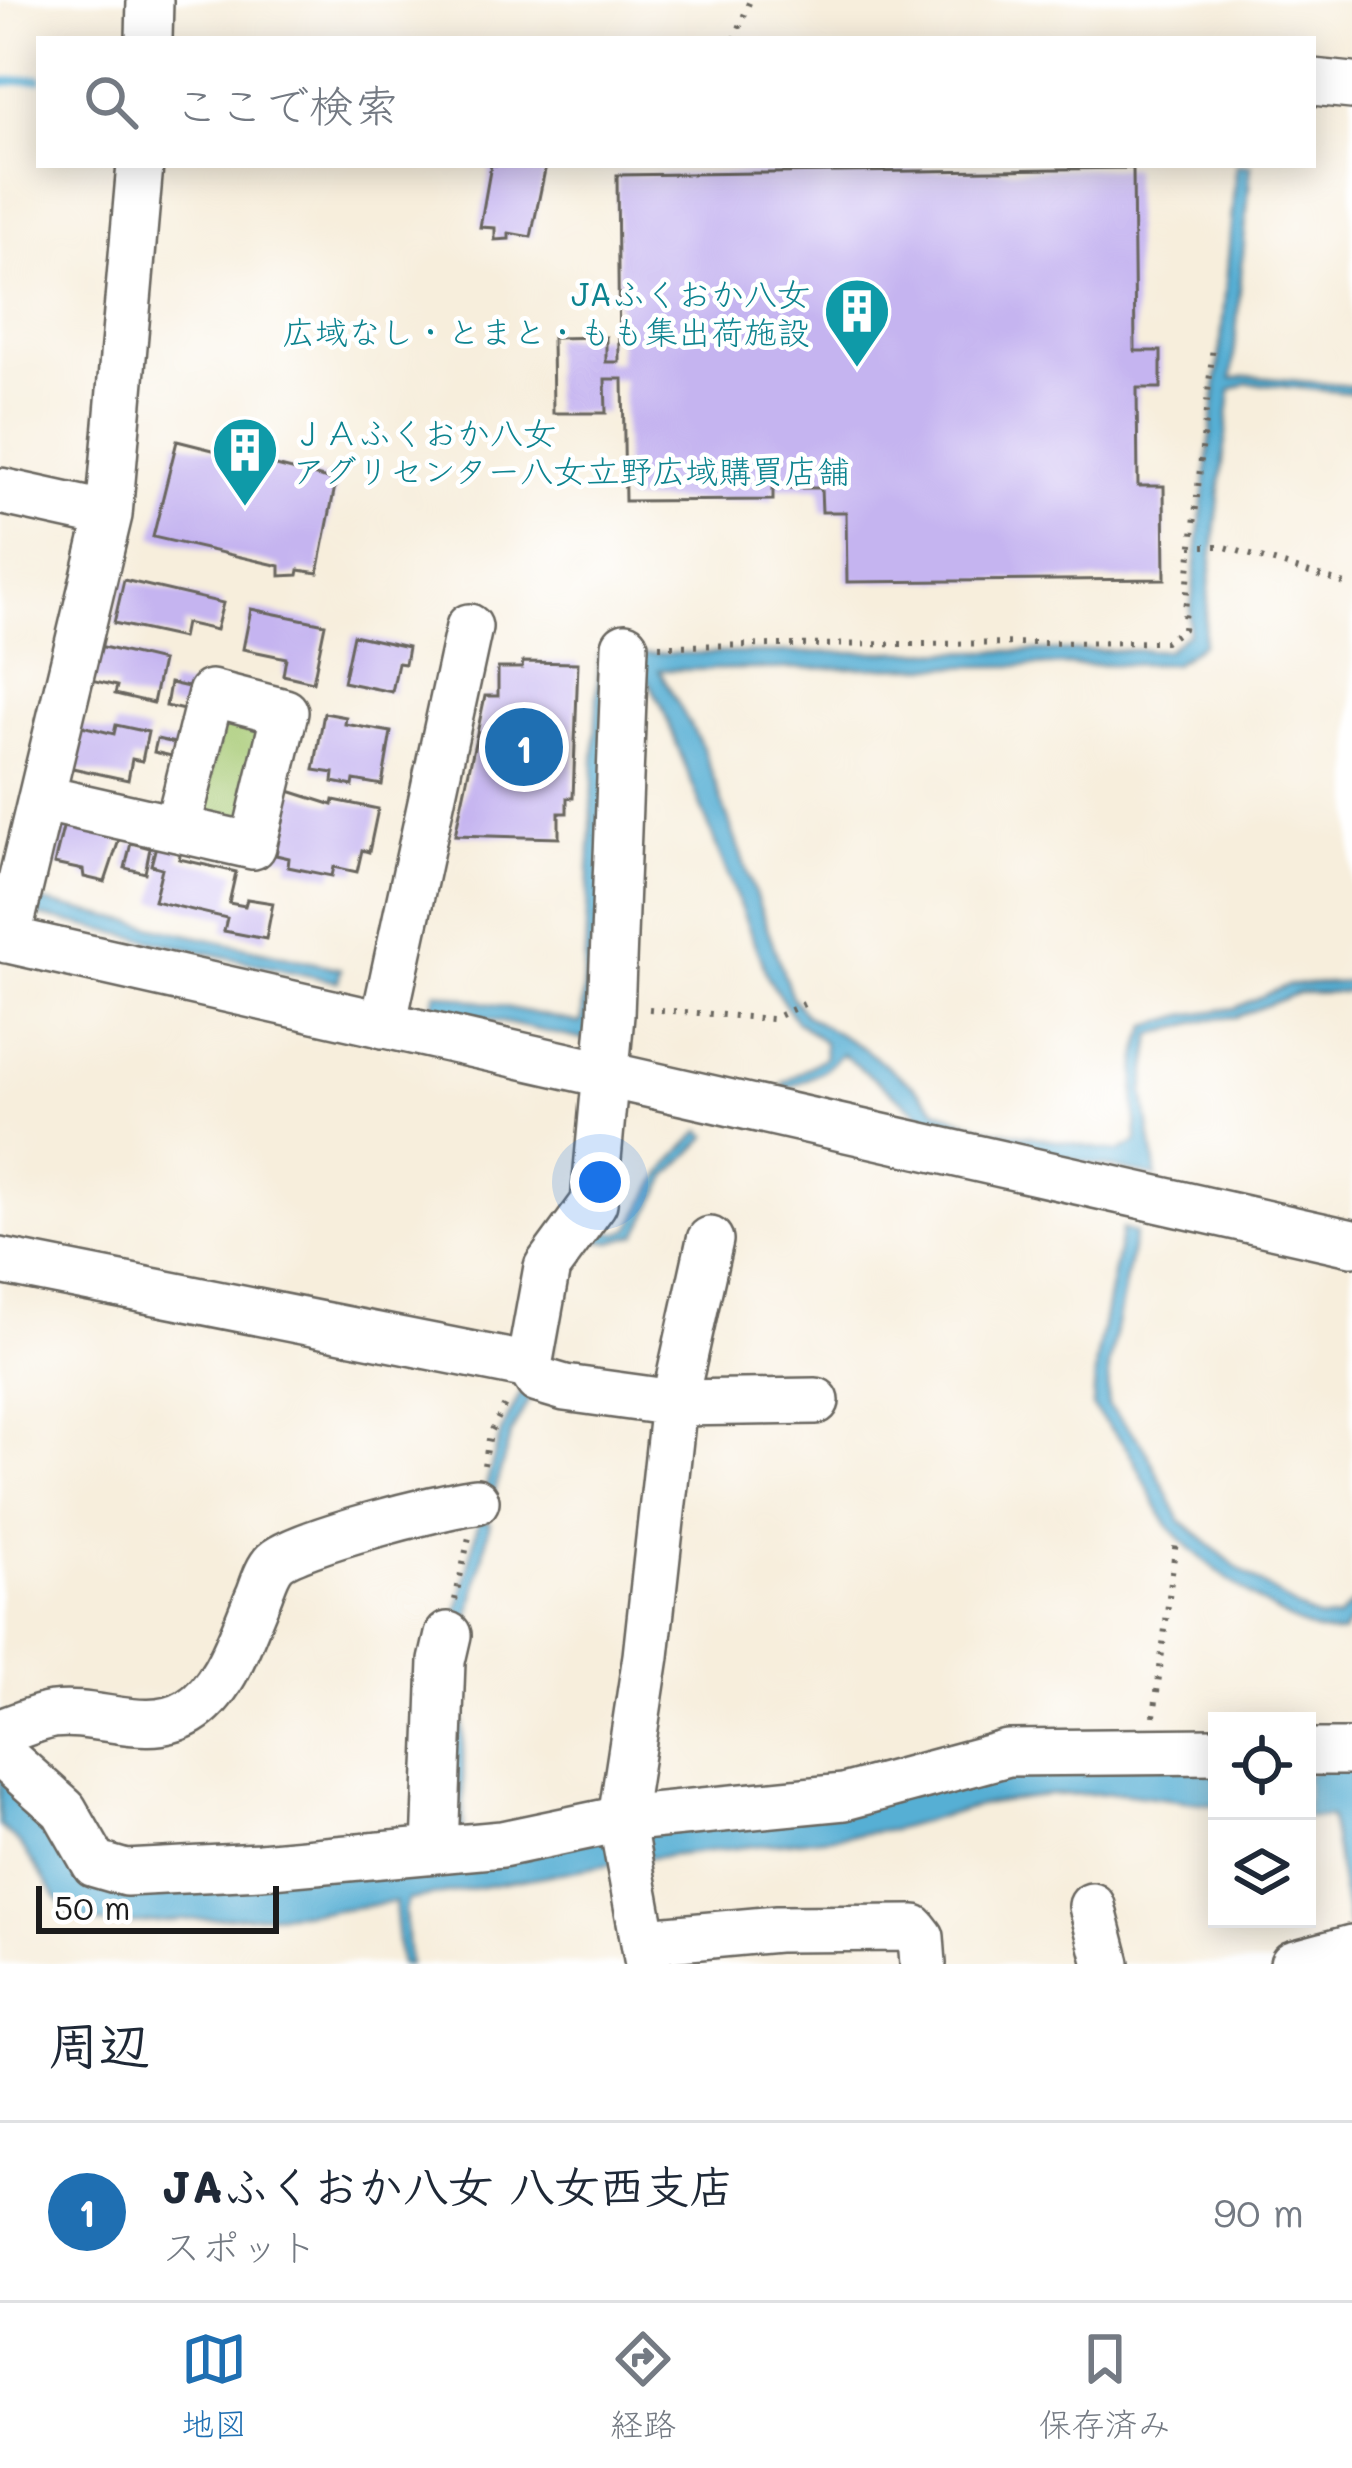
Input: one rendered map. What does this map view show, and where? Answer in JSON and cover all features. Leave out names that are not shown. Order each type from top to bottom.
[{"type":"street","points":[[149,36],[150,0]]},
{"type":"street","points":[[1316,82],[1352,86]]},
{"type":"street","points":[[140,168],[109,515],[3,939],[1352,1243]]},
{"type":"street","points":[[0,490],[109,515]]},
{"type":"street","points":[[383,1025],[469,627]]},
{"type":"street","points":[[624,659],[611,1006],[594,1204],[547,1267],[529,1366],[538,1380],[565,1388],[674,1402],[816,1401]]},
{"type":"street","points":[[41,798],[177,829]]},
{"type":"street","points":[[710,1240],[674,1402],[646,1656],[621,1819],[647,1952],[777,1929],[914,1928],[921,1937],[923,1964]]},
{"type":"street","points":[[0,1261],[529,1366]]},
{"type":"street","points":[[0,1732],[54,1715],[164,1722],[184,1715],[202,1703],[217,1682],[276,1561],[308,1544],[441,1506],[476,1501]]},
{"type":"street","points":[[435,1849],[442,1660],[448,1635]]},
{"type":"street","points":[[0,1753],[64,1810],[95,1864],[126,1873],[502,1844],[621,1819],[844,1797],[1008,1753],[1208,1751]]},
{"type":"street","points":[[1316,1752],[1352,1752]]},
{"type":"street","points":[[1092,1906],[1107,1964]]},
{"type":"street","points":[[1293,1964],[1352,1948]]},
{"type":"path","points":[[736,36],[750,0]]},
{"type":"path","points":[[624,659],[1165,642],[1183,629],[1213,346]]},
{"type":"path","points":[[1191,546],[1222,546],[1352,586]]},
{"type":"path","points":[[611,1006],[772,1019],[803,1004]]},
{"type":"path","points":[[1150,1751],[1175,1541]]},
{"type":"green space","points":[[223,715],[266,723],[249,825],[200,815]]},
{"type":"water","points":[[1236,168],[1251,168],[1232,379],[1247,376],[1352,386],[1352,393],[1247,383],[1231,390],[1203,643],[1174,664],[659,670],[702,746],[792,997],[805,1015],[863,1048],[938,1110],[986,1128],[1118,1152],[1137,1142],[1137,1067],[1148,1026],[1235,1008],[1288,985],[1352,982],[1352,992],[1298,993],[1236,1017],[1209,1019],[1152,1035],[1144,1092],[1157,1177],[943,1132],[842,1054],[823,1071],[787,1089],[782,1084],[825,1057],[824,1042],[795,1020],[768,978],[661,704],[641,668],[593,1042],[432,1007],[436,992],[582,1020],[599,654],[1167,650],[1188,633]]},
{"type":"water","points":[[0,892],[341,969],[338,982],[0,907]]},
{"type":"water","points":[[701,1131],[708,1136],[669,1175],[637,1235],[611,1242],[589,1239],[569,1271],[549,1364],[559,1275],[586,1230],[620,1233],[630,1229],[667,1166]]},
{"type":"water","points":[[1122,1229],[1135,1233],[1109,1366],[1108,1405],[1143,1444],[1181,1521],[1239,1569],[1319,1619],[1337,1619],[1352,1603],[1352,1618],[1343,1633],[1325,1633],[1279,1614],[1187,1545],[1160,1513],[1128,1450],[1093,1407],[1096,1361]]},
{"type":"water","points":[[521,1392],[530,1397],[511,1433],[490,1508],[480,1506],[501,1432]]},
{"type":"water","points":[[479,1519],[490,1522],[464,1643],[463,1858],[942,1778],[1208,1761],[1208,1804],[1122,1793],[1048,1795],[982,1805],[893,1830],[640,1859],[408,1900],[409,1964],[400,1964],[394,1902],[329,1911],[111,1925],[75,1919],[20,1844],[0,1826],[0,1767],[85,1869],[448,1859],[451,1642]]},
{"type":"water","points":[[1352,1760],[1352,1950],[1330,1817],[1316,1817],[1316,1771]]},
{"type":"building","points":[[490,168],[545,168],[531,237],[509,233],[509,239],[495,240],[495,228],[480,227]]},
{"type":"building","name":"JAふくおか八女 広域なし・とまと・もも集出荷施設","points":[[1133,168],[1135,351],[1161,351],[1161,388],[1137,388],[1138,486],[1164,486],[1165,579],[847,582],[846,512],[822,512],[821,488],[773,488],[773,500],[625,501],[623,379],[605,379],[606,413],[553,413],[552,338],[606,337],[606,362],[619,362],[617,175]]},
{"type":"building","name":"ＪＡふくおか八女 アグリセンター八女立野広域購買店舗","points":[[177,441],[336,481],[318,573],[299,570],[298,575],[280,576],[280,566],[153,537]]},
{"type":"building","points":[[124,580],[223,603],[216,630],[185,623],[182,638],[114,623]]},
{"type":"building","points":[[251,609],[325,624],[313,682],[283,675],[286,658],[243,649]]},
{"type":"building","points":[[353,635],[408,647],[405,664],[398,663],[392,692],[343,682]]},
{"type":"building","points":[[99,646],[162,661],[153,703],[115,694],[117,686],[91,680]]},
{"type":"building","points":[[523,662],[578,663],[573,798],[567,798],[567,813],[559,813],[559,838],[455,835],[485,696],[498,696],[498,668],[522,668]]},
{"type":"building","points":[[170,683],[193,688],[188,711],[166,706]]},
{"type":"building","points":[[324,713],[346,717],[345,724],[391,732],[382,785],[333,782],[334,773],[314,770]]},
{"type":"building","points":[[78,725],[114,734],[116,725],[148,732],[142,761],[132,759],[128,780],[68,767]]},
{"type":"building","points":[[157,739],[179,744],[176,757],[154,752]]},
{"type":"building","points":[[289,791],[333,805],[334,800],[378,809],[369,852],[362,850],[357,872],[334,867],[332,876],[288,867],[289,858],[276,855]]},
{"type":"building","points":[[64,824],[120,837],[105,882],[84,877],[83,870],[54,864]]},
{"type":"building","points":[[157,842],[182,848],[179,859],[236,872],[229,903],[245,906],[247,899],[273,903],[266,939],[224,931],[227,918],[154,901],[162,868],[151,865]]},
{"type":"building","points":[[131,843],[150,848],[145,873],[125,868]]},
{"type":"waterway","points":[[0,82],[36,79]]},
{"type":"place","name":"JAふくおか八女 広域なし・とまと・もも集出荷施設","points":[[857,370]]},
{"type":"place","name":"ＪＡふくおか八女 アグリセンター八女立野広域購買店舗","points":[[245,509]]},
{"type":"place","name":"JAふくおか八女 八女西支店","points":[[524,747]]}]
